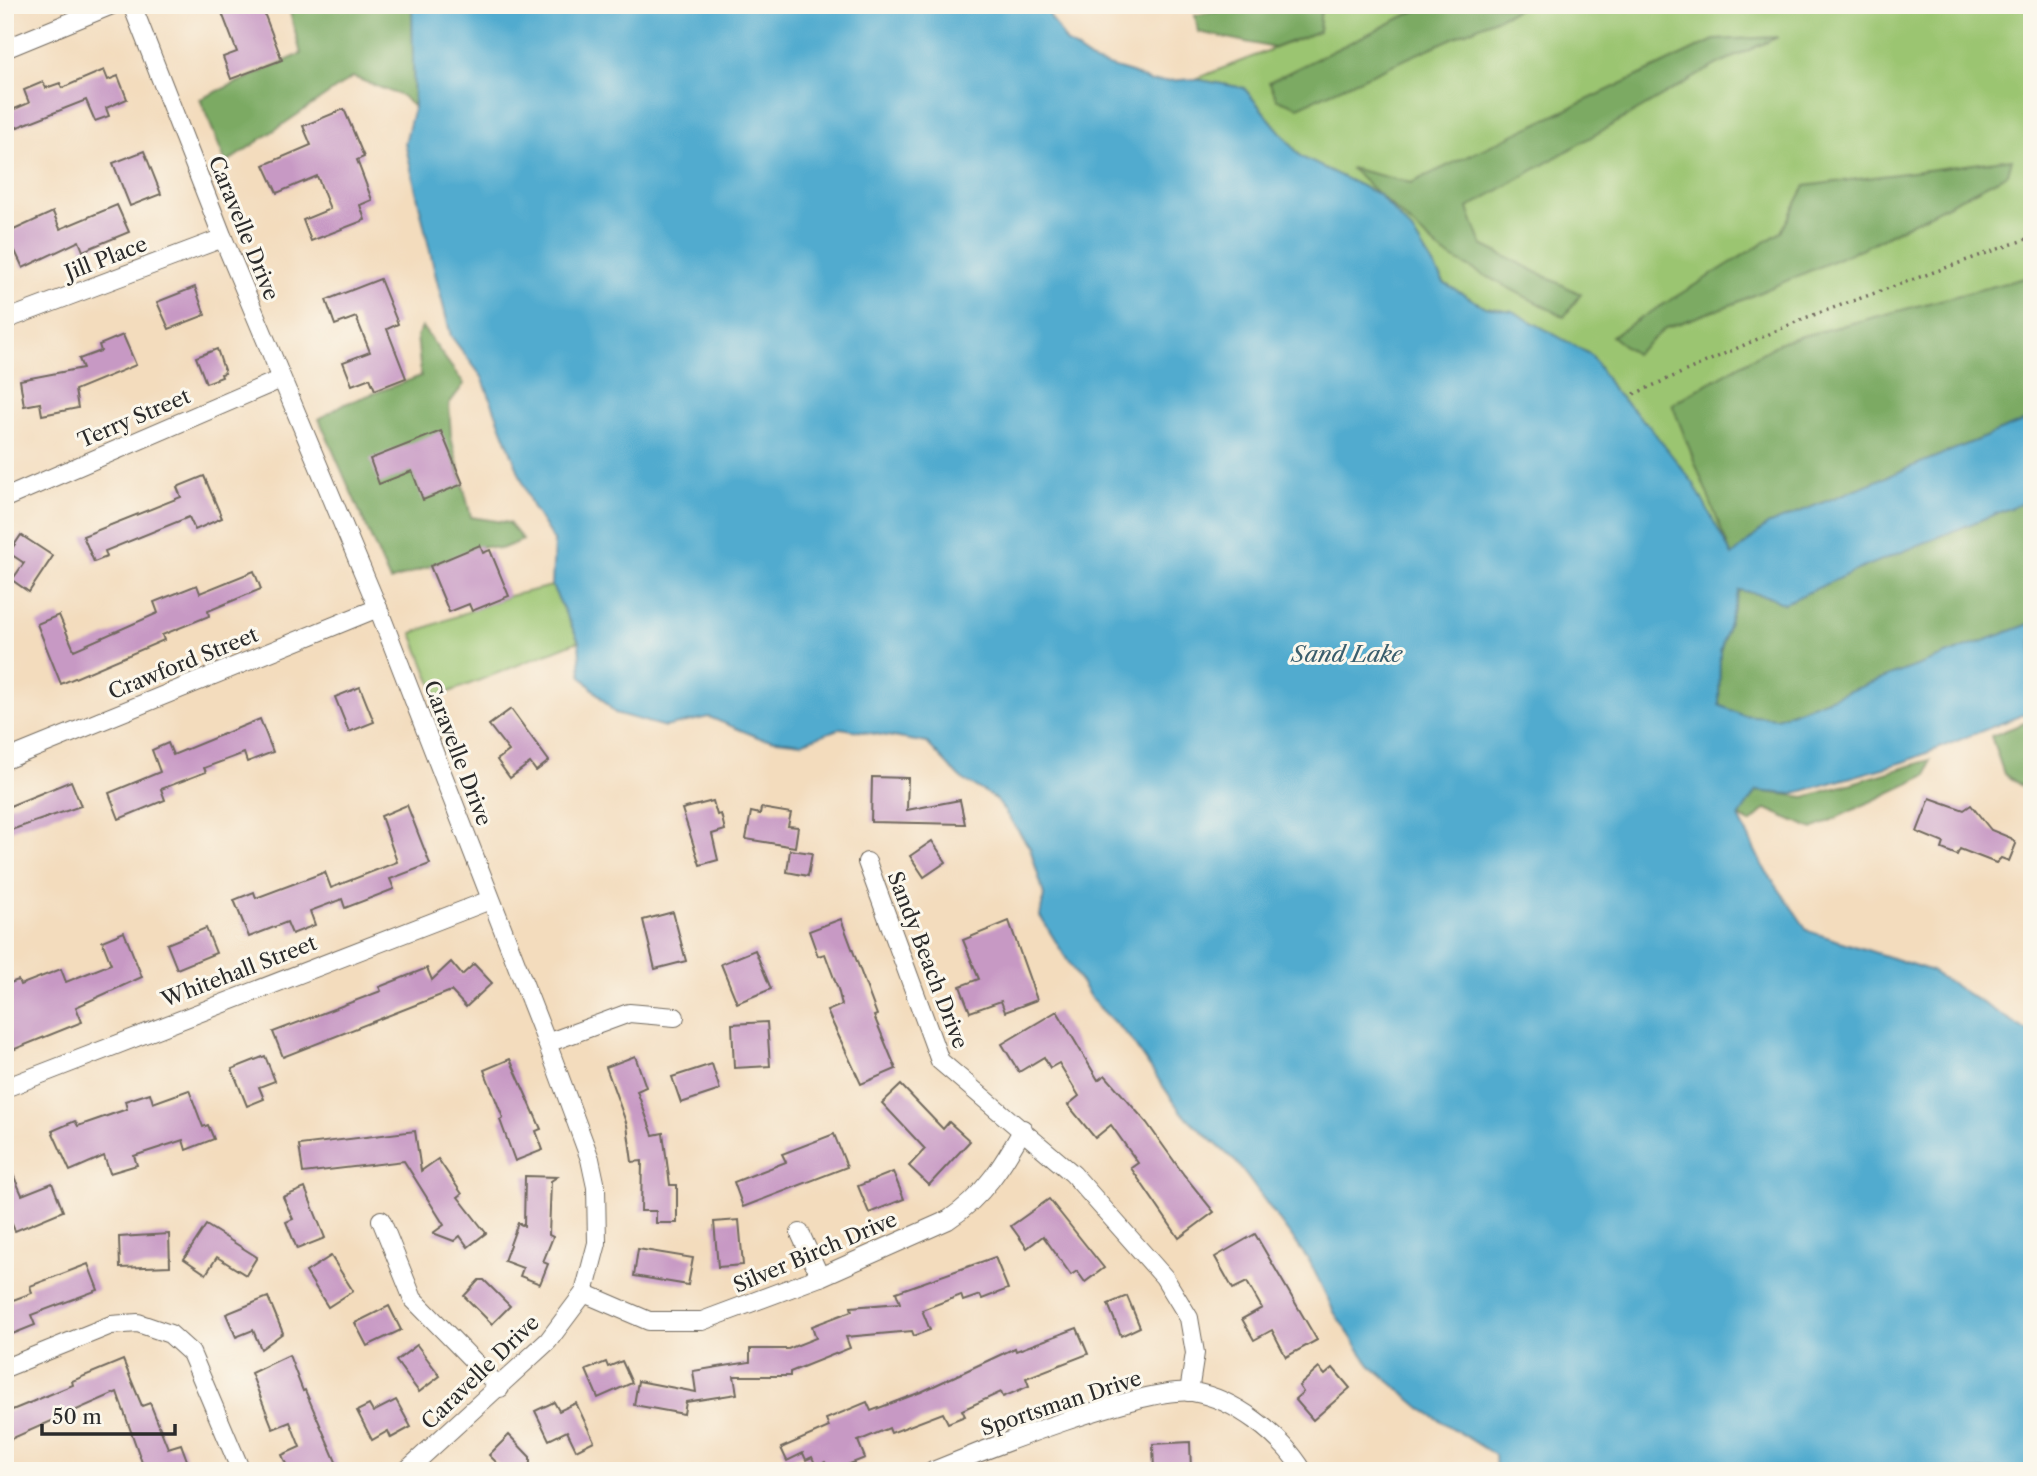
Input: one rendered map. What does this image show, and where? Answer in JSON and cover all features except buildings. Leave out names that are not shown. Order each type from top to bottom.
[{"type":"street","points":[[5,49],[112,5]]},
{"type":"street","name":"Caravelle Drive","points":[[132,5],[223,238],[378,608],[547,1043],[590,1159],[596,1186],[597,1243],[584,1293],[548,1341],[500,1388],[406,1471]]},
{"type":"street","name":"Jill Place","points":[[5,320],[223,238]]},
{"type":"street","name":"Terry Street","points":[[5,498],[281,379]]},
{"type":"street","name":"Crawford Street","points":[[5,760],[378,608]]},
{"type":"street","name":"Sandy Beach Drive","points":[[867,862],[940,1061],[1073,1174],[1164,1277],[1189,1318],[1195,1353],[1189,1392]]},
{"type":"street","name":"Whitehall Street","points":[[5,1088],[490,900]]},
{"type":"street","points":[[547,1043],[629,1013],[675,1017]]},
{"type":"street","name":"Silver Birch Drive","points":[[584,1293],[649,1321],[702,1321],[743,1308],[948,1220],[970,1205],[1002,1166],[1023,1129]]},
{"type":"street","points":[[381,1220],[413,1299],[500,1388]]},
{"type":"street","points":[[800,1233],[820,1277]]},
{"type":"street","points":[[5,1368],[111,1325],[138,1323],[170,1334],[191,1353],[241,1471]]},
{"type":"street","name":"Sportsman Drive","points":[[933,1471],[1129,1401],[1189,1392],[1213,1397],[1254,1420],[1295,1458],[1303,1471]]},
{"type":"path","points":[[1634,394],[1805,318],[2032,237]]},
{"type":"green space","points":[[288,5],[412,5],[414,107],[402,96],[353,77],[226,163],[200,99],[301,54]]},
{"type":"green space","points":[[1254,5],[1321,5],[1319,31],[1274,48],[1198,32],[1195,15]]},
{"type":"green space","points":[[1321,5],[2032,5],[2032,623],[1777,718],[1649,426],[1614,391],[1591,355],[1512,311],[1485,307],[1444,283],[1412,231],[1378,194],[1301,157],[1244,88],[1195,79],[1319,31]]},
{"type":"green space","points":[[1427,5],[1527,5],[1298,107],[1277,99],[1269,82]]},
{"type":"green space","points":[[1778,37],[1718,64],[1468,208],[1482,245],[1581,294],[1564,317],[1444,254],[1350,168],[1411,183],[1714,40]]},
{"type":"green space","points":[[2012,159],[2008,174],[1865,247],[1733,304],[1666,328],[1635,354],[1612,336],[1781,232],[1805,186]]},
{"type":"green space","points":[[2032,276],[2032,418],[1767,525],[1732,557],[1672,404],[1783,341]]},
{"type":"green space","points":[[422,327],[464,384],[449,404],[451,437],[471,517],[509,523],[523,540],[501,549],[484,546],[390,581],[319,419],[342,405],[421,376],[417,336]]},
{"type":"green space","points":[[2032,499],[2032,623],[1777,718],[1742,715],[1719,706],[1720,651],[1739,590],[1771,597],[1861,568]]},
{"type":"green space","points":[[552,586],[579,641],[437,697],[412,633],[509,596]]},
{"type":"green space","points":[[2032,720],[2032,793],[2004,774],[1991,736]]},
{"type":"green space","points":[[1930,760],[1927,775],[1813,829],[1766,809],[1750,823],[1739,817],[1756,791],[1805,797]]},
{"type":"water","name":"Sand Lake","points":[[412,5],[1049,5],[1050,16],[1067,43],[1095,62],[1151,82],[1195,79],[1244,88],[1301,157],[1378,194],[1412,231],[1444,283],[1485,307],[1512,311],[1591,355],[1614,391],[1649,426],[1694,484],[1732,556],[1767,525],[2032,418],[2032,499],[1855,571],[1783,604],[1771,597],[1739,590],[1720,651],[1719,705],[1742,715],[1777,718],[2032,623],[2032,711],[1904,762],[1792,794],[1756,791],[1739,817],[1762,865],[1808,931],[1929,970],[2032,1034],[2032,1471],[1496,1471],[1495,1455],[1422,1409],[1370,1365],[1334,1312],[1310,1262],[1237,1163],[1181,1112],[1129,1037],[1092,1000],[1040,916],[1044,895],[1030,848],[996,799],[959,777],[927,743],[841,728],[801,743],[760,738],[709,717],[665,727],[615,713],[581,676],[579,641],[552,586],[554,541],[532,506],[482,377],[451,336],[405,143],[414,107]]}]
